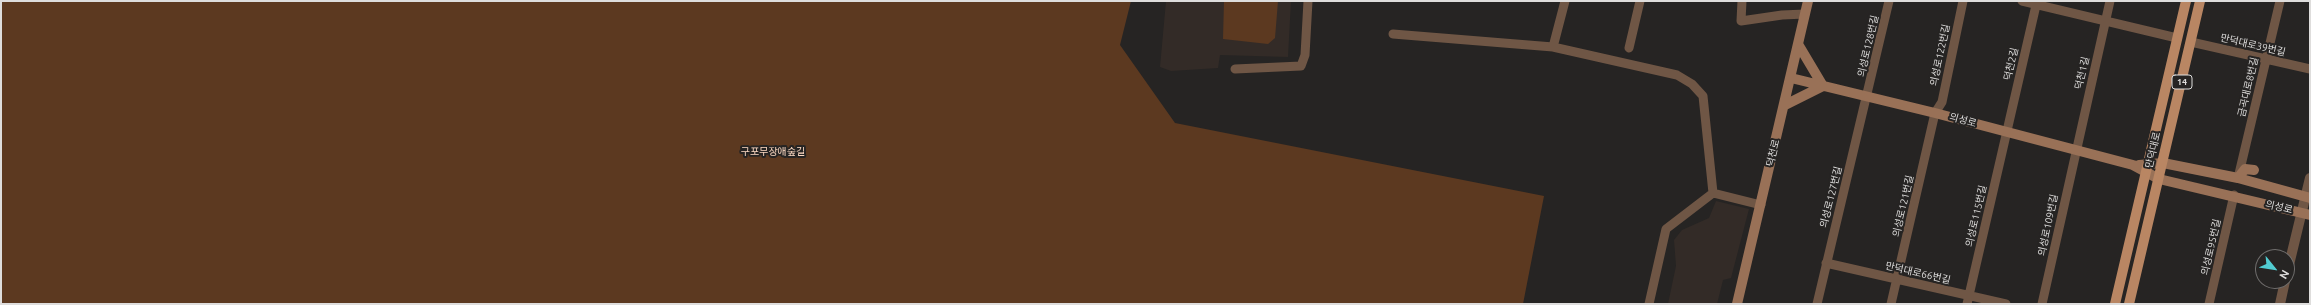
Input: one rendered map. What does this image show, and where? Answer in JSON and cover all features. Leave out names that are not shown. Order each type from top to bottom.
[{"type":"main road","name":"덕천로","points":[[1737,304],[1785,105],[1808,1]]},
{"type":"main road","name":"만덕대로","points":[[2115,304],[2186,1]]},
{"type":"main road","name":"만덕대로","points":[[2129,304],[2200,1]]},
{"type":"main road","points":[[1785,105],[1822,86],[1798,44]]},
{"type":"main road","name":"의성로","points":[[1791,78],[1868,96],[2006,133],[2146,168],[2163,163],[2238,178],[2308,197]]},
{"type":"main road","points":[[2146,168],[2159,179],[2202,188]]},
{"type":"main road","points":[[2238,178],[2245,168],[2254,170]]},
{"type":"main road","points":[[2202,188],[2193,182],[2191,177],[2196,173],[2207,172]]},
{"type":"main road","name":"의성로","points":[[2202,188],[2207,185],[2306,214]]},
{"type":"street","points":[[1236,69],[1294,68],[1300,66],[1305,55],[1308,1]]},
{"type":"street","points":[[1553,47],[1565,1]]},
{"type":"street","points":[[1629,48],[1640,1]]},
{"type":"street","points":[[1742,1],[1741,21],[1782,15],[1805,14]]},
{"type":"street","name":"의성로128번길","points":[[1868,96],[1889,1]]},
{"type":"street","name":"의성로122번길","points":[[1935,113],[1942,102],[1963,1]]},
{"type":"street","points":[[2022,1],[2036,3],[2105,22],[2177,38]]},
{"type":"street","name":"덕천1길","points":[[2076,150],[2110,1]]},
{"type":"street","name":"금곡대로8번길","points":[[2238,178],[2280,1]]},
{"type":"street","name":"덕천2길","points":[[2006,133],[2036,3]]},
{"type":"street","points":[[1393,34],[1553,47],[1677,75],[1692,84],[1703,96],[1713,193]]},
{"type":"street","name":"만덕대로39번길","points":[[2191,42],[2310,70]]},
{"type":"street","name":"의성로127번길","points":[[1817,304],[1868,96]]},
{"type":"street","name":"의성로121번길","points":[[1891,304],[1935,113]]},
{"type":"street","name":"의성로115번길","points":[[1968,300],[2006,133]]},
{"type":"street","name":"의성로109번길","points":[[2042,304],[2076,150]]},
{"type":"street","points":[[2295,249],[2306,214],[2310,178]]},
{"type":"street","name":"의성로95번길","points":[[2209,304],[2230,192]]},
{"type":"street","points":[[1713,193],[1761,205]]},
{"type":"street","points":[[1649,304],[1666,230],[1713,193]]},
{"type":"street","name":"만덕대로66번길","points":[[1826,263],[1897,279],[1968,300],[2006,304]]},
{"type":"street","points":[[2280,304],[2283,289]]},
{"type":"shaded area","points":[[1166,1],[1291,1],[1288,57],[1220,55],[1218,68],[1171,71],[1160,67]]},
{"type":"shaded area","points":[[1716,201],[1749,209],[1731,278],[1723,280],[1717,304],[1668,304],[1676,266],[1674,240],[1682,230],[1709,218]]},
{"type":"green space","name":"구포무장애숲길","points":[[1,1],[1131,1],[1120,45],[1175,123],[1544,196],[1523,304],[1,304]]},
{"type":"green space","points":[[1224,1],[1278,1],[1275,38],[1268,44],[1223,39]]}]
